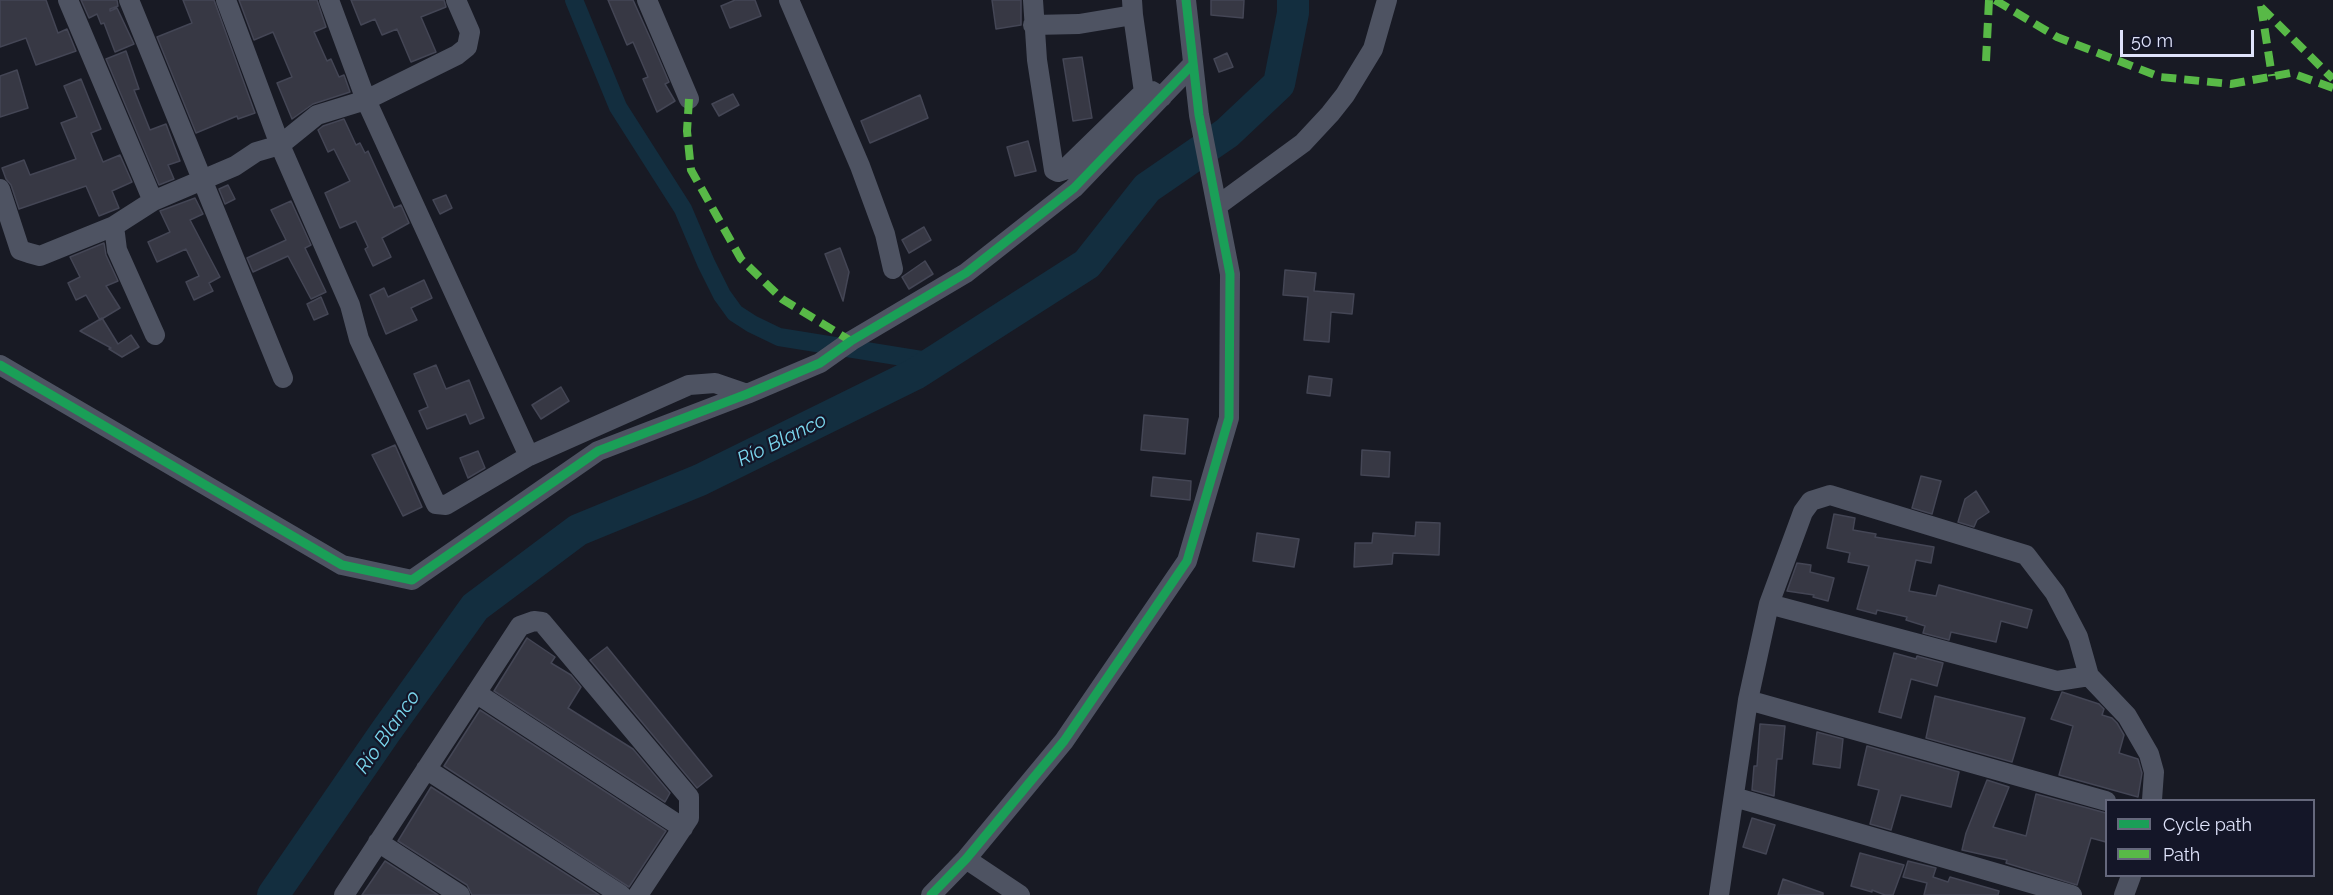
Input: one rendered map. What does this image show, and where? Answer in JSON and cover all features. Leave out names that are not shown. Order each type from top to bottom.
[{"type":"street","points":[[68,0],[153,201]]},
{"type":"street","points":[[129,0],[283,378]]},
{"type":"street","points":[[226,0],[280,145],[350,305],[359,339],[436,504],[446,505],[529,456],[689,385],[715,383],[747,394]]},
{"type":"street","points":[[329,0],[366,99],[529,456]]},
{"type":"street","points":[[0,189],[20,250],[29,254],[40,256],[114,226],[153,201],[236,166],[256,152],[280,145],[318,115],[366,99],[457,55],[467,47],[470,32],[456,0]]},
{"type":"street","points":[[647,0],[689,99]]},
{"type":"street","points":[[789,0],[860,166],[885,234],[893,269]]},
{"type":"street","points":[[1033,0],[1034,25],[1054,170],[1058,172],[1064,170],[1153,94],[1193,64]]},
{"type":"street","points":[[931,895],[966,859],[1064,741],[1187,561],[1229,418],[1230,274],[1199,115],[1186,0]]},
{"type":"street","points":[[1215,197],[1303,143],[1330,114],[1345,95],[1373,50],[1387,0]]},
{"type":"street","points":[[1034,25],[1079,24],[1133,7],[1153,94]]},
{"type":"street","points":[[0,365],[342,565],[412,580],[598,451],[747,394],[819,363],[966,273],[1074,188],[1153,94]]},
{"type":"street","points":[[114,226],[117,250],[155,335]]},
{"type":"street","points":[[1719,895],[1748,700],[1769,604],[1803,512],[1811,501],[1830,495],[2026,555],[2055,593],[2078,637],[2089,676],[2127,716],[2149,754],[2154,772],[2152,799]]},
{"type":"street","points":[[1769,604],[2057,681],[2089,676]]},
{"type":"street","points":[[344,895],[520,626],[534,621],[542,622],[688,797],[689,818],[638,895]]},
{"type":"street","points":[[476,693],[683,828]]},
{"type":"street","points":[[1748,700],[2105,801]]},
{"type":"street","points":[[426,769],[621,895]]},
{"type":"street","points":[[1734,797],[2072,895]]},
{"type":"street","points":[[378,842],[460,895]]},
{"type":"street","points":[[966,859],[1020,895]]},
{"type":"street","points":[[2124,895],[2131,877]]},
{"type":"building","points":[[0,0],[46,0],[58,33],[67,29],[76,51],[36,65],[26,38],[0,47]]},
{"type":"building","points":[[81,0],[117,0],[118,6],[110,11],[117,8],[134,44],[115,52],[104,23],[101,24],[97,14],[89,18]]},
{"type":"building","points":[[183,0],[214,0],[255,113],[238,119],[237,116],[196,133],[157,37],[192,23]]},
{"type":"building","points":[[239,0],[317,0],[326,27],[314,32],[327,61],[331,59],[339,77],[344,75],[350,92],[313,104],[292,119],[277,83],[292,77],[273,32],[254,40]]},
{"type":"building","points":[[351,0],[444,0],[446,7],[421,17],[436,52],[411,62],[397,29],[382,35],[375,19],[361,25]]},
{"type":"building","points":[[608,0],[633,0],[651,40],[669,82],[665,84],[675,101],[657,112],[643,79],[648,77],[633,42],[627,45]]},
{"type":"building","points":[[735,0],[755,0],[761,16],[730,28],[721,6]]},
{"type":"building","points":[[992,0],[1021,0],[1021,25],[996,29]]},
{"type":"building","points":[[1211,0],[1244,0],[1243,18],[1211,15]]},
{"type":"building","points":[[126,51],[139,89],[134,90],[150,130],[166,124],[180,161],[168,165],[174,179],[159,185],[106,59]]},
{"type":"building","points":[[1227,53],[1233,67],[1219,72],[1214,59]]},
{"type":"building","points":[[1082,57],[1092,118],[1073,121],[1063,59]]},
{"type":"building","points":[[17,70],[28,108],[0,117],[0,76]]},
{"type":"building","points":[[81,79],[101,129],[91,133],[103,162],[120,155],[132,182],[112,191],[119,208],[99,216],[86,186],[19,209],[11,185],[2,168],[24,160],[30,175],[76,159],[61,123],[77,117],[64,86]]},
{"type":"building","points":[[733,94],[739,105],[719,116],[712,104]]},
{"type":"building","points":[[920,95],[928,118],[870,143],[861,121]]},
{"type":"building","points":[[344,119],[356,145],[360,143],[365,153],[368,151],[394,208],[401,205],[409,223],[382,238],[391,257],[373,266],[365,249],[368,247],[356,221],[340,228],[325,193],[350,181],[334,149],[328,152],[318,130]]},
{"type":"building","points":[[1028,141],[1036,171],[1015,176],[1007,147]]},
{"type":"building","points":[[228,185],[235,199],[225,204],[219,189]]},
{"type":"building","points":[[446,195],[452,208],[440,214],[433,200]]},
{"type":"building","points":[[195,198],[203,214],[190,220],[220,277],[209,283],[213,291],[194,300],[186,282],[199,276],[186,249],[157,262],[148,242],[170,232],[160,211]]},
{"type":"building","points":[[291,201],[311,245],[305,248],[326,292],[311,299],[288,256],[253,272],[247,258],[286,240],[271,210]]},
{"type":"building","points":[[924,227],[931,240],[909,253],[902,240]]},
{"type":"building","points":[[104,243],[106,255],[118,281],[106,286],[120,308],[100,320],[86,295],[76,300],[68,283],[80,277],[70,257]]},
{"type":"building","points":[[840,248],[849,272],[843,301],[825,254]]},
{"type":"building","points":[[925,261],[933,274],[909,289],[902,277]]},
{"type":"building","points":[[1285,270],[1316,273],[1314,291],[1354,294],[1352,314],[1331,312],[1329,342],[1304,340],[1308,297],[1283,295]]},
{"type":"building","points":[[424,280],[432,298],[411,308],[417,320],[386,334],[370,295],[384,288],[388,297]]},
{"type":"building","points":[[321,297],[328,314],[314,320],[307,304]]},
{"type":"building","points":[[102,318],[118,344],[131,335],[139,347],[122,357],[109,349],[111,348],[80,331]]},
{"type":"building","points":[[436,365],[446,389],[469,380],[484,418],[470,424],[466,414],[427,429],[419,411],[428,407],[414,374]]},
{"type":"building","points":[[1309,376],[1332,379],[1330,396],[1307,393]]},
{"type":"building","points":[[561,387],[569,401],[541,419],[532,405]]},
{"type":"building","points":[[1144,415],[1188,419],[1185,454],[1141,450]]},
{"type":"building","points":[[395,445],[422,507],[403,516],[372,455]]},
{"type":"building","points":[[1362,450],[1390,452],[1389,477],[1361,475]]},
{"type":"building","points":[[478,451],[485,468],[468,478],[460,458]]},
{"type":"building","points":[[1921,476],[1941,481],[1932,514],[1912,508]]},
{"type":"building","points":[[1153,477],[1191,481],[1190,500],[1151,496]]},
{"type":"building","points":[[1976,491],[1989,512],[1977,520],[1974,527],[1958,522],[1965,499]]},
{"type":"building","points":[[1834,514],[1855,518],[1853,530],[1876,534],[1875,537],[1934,547],[1931,563],[1916,560],[1909,591],[1936,596],[1939,585],[2032,610],[2027,628],[2001,621],[1996,642],[1951,632],[1949,640],[1923,633],[1925,626],[1906,620],[1907,617],[1877,610],[1876,614],[1857,609],[1869,566],[1848,562],[1850,553],[1827,548]]},
{"type":"building","points":[[1416,522],[1440,523],[1439,555],[1393,553],[1392,564],[1354,567],[1355,543],[1372,543],[1373,533],[1415,536]]},
{"type":"building","points":[[1257,533],[1299,539],[1294,567],[1253,561]]},
{"type":"building","points":[[1797,563],[1811,565],[1810,572],[1834,578],[1828,601],[1813,597],[1814,595],[1787,591]]},
{"type":"building","points":[[527,638],[555,657],[551,663],[571,675],[581,687],[568,708],[633,749],[670,793],[665,802],[494,691]]},
{"type":"building","points":[[607,647],[712,776],[697,788],[590,660]]},
{"type":"building","points":[[1894,653],[1943,663],[1937,686],[1911,679],[1901,718],[1879,712]]},
{"type":"building","points":[[2062,692],[2099,704],[2104,709],[2102,715],[2112,718],[2117,723],[2124,735],[2119,753],[2138,759],[2142,773],[2138,797],[2059,775],[2073,726],[2051,719]]},
{"type":"building","points":[[1935,696],[2025,718],[2012,762],[1926,738]]},
{"type":"building","points":[[480,710],[666,831],[629,887],[444,766]]},
{"type":"building","points":[[1760,724],[1785,726],[1782,759],[1777,759],[1774,796],[1752,790],[1754,766],[1757,766]]},
{"type":"building","points":[[1817,732],[1843,739],[1840,768],[1813,764]]},
{"type":"building","points":[[1867,746],[1959,772],[1951,807],[1901,795],[1891,830],[1870,824],[1879,790],[1858,785]]},
{"type":"building","points":[[1987,780],[2009,787],[1993,827],[2026,836],[2036,794],[2105,813],[2105,842],[2091,838],[2077,885],[2006,863],[2007,860],[1962,850],[1966,833]]},
{"type":"building","points":[[431,787],[599,895],[472,895],[467,885],[398,841]]},
{"type":"building","points":[[1752,818],[1775,825],[1766,854],[1743,847]]},
{"type":"building","points":[[1860,853],[1904,865],[1893,895],[1851,886]]},
{"type":"building","points":[[385,861],[438,895],[362,895]]},
{"type":"building","points":[[1908,861],[1936,868],[1933,877],[1948,882],[1950,877],[1999,891],[1998,895],[1924,895],[1927,883],[1903,877]]},
{"type":"building","points":[[1783,879],[1823,893],[1823,895],[1778,895]]},
{"type":"waterway","points":[[574,0],[618,107],[683,209],[706,263],[722,295],[735,313],[779,337],[934,362]]},
{"type":"waterway","name":"Río Blanco","points":[[273,895],[475,607],[578,530],[700,480],[915,374],[1087,264],[1147,188],[1227,133],[1279,84],[1293,13],[1293,0]]},
{"type":"marked path","points":[[1986,61],[1989,0]]},
{"type":"marked path","points":[[1995,0],[2057,37],[2160,77],[2231,84],[2291,73],[2333,88]]},
{"type":"marked path","points":[[2261,6],[2272,76]]},
{"type":"marked path","points":[[2261,7],[2333,79]]},
{"type":"marked path","points":[[689,99],[687,131],[691,170],[741,259],[782,299],[851,341]]},
{"type":"cycle path","points":[[931,895],[966,859],[1064,741],[1187,561],[1229,418],[1230,274],[1199,115],[1186,0]]},
{"type":"cycle path","points":[[0,365],[342,565],[412,580],[598,451],[747,394],[820,363],[851,341],[966,273],[1074,188],[1193,64]]}]
